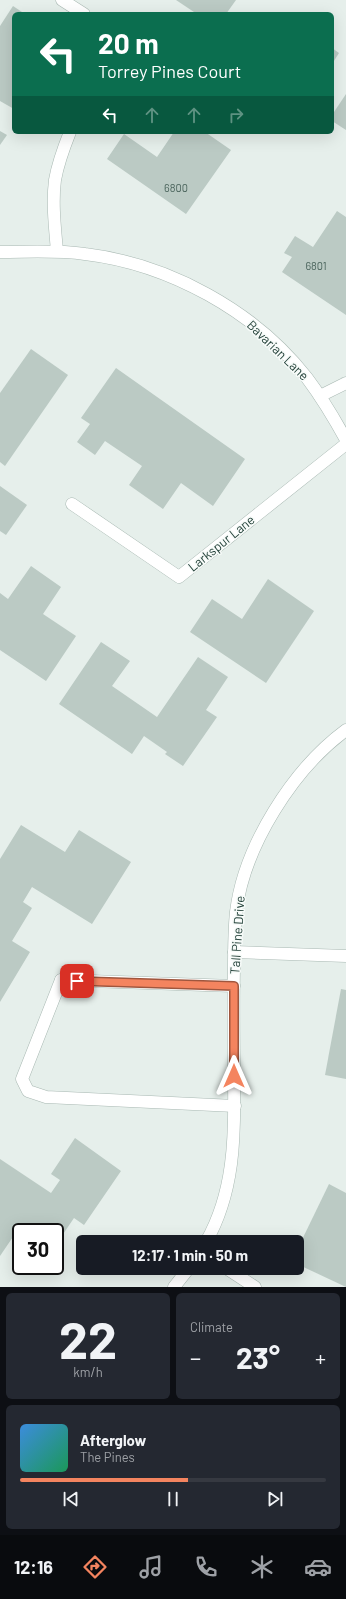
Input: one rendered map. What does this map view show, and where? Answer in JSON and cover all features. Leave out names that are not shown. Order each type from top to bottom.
[{"type":"street","points":[[62,0],[81,12]]},
{"type":"street","points":[[57,251],[54,217],[55,180],[63,150],[69,134]]},
{"type":"street","name":"Bavarian Lane","points":[[0,252],[57,251],[86,254],[127,262],[161,272],[212,297],[246,319],[278,347],[306,377],[320,396],[331,412],[346,440]]},
{"type":"street","points":[[320,396],[346,383]]},
{"type":"street","name":"Larkspur Lane","points":[[72,504],[179,577],[346,444]]},
{"type":"street","name":"Tall Pine Drive","points":[[209,1235],[218,1215],[230,1176],[235,1132],[234,952],[236,912],[242,881],[259,839],[281,800],[307,766],[324,747],[346,730]]},
{"type":"street","points":[[234,952],[346,956]]},
{"type":"street","points":[[234,986],[61,980],[22,1078],[28,1091],[46,1097],[235,1106]]},
{"type":"street","points":[[174,1287],[183,1275]]},
{"type":"street","points":[[237,1275],[255,1287]]},
{"type":"building","points":[[176,0],[236,0],[227,12],[194,12]]},
{"type":"building","points":[[13,6],[22,12],[12,12],[12,108],[0,101],[0,26]]},
{"type":"building","points":[[334,49],[339,53],[334,61]]},
{"type":"building","points":[[346,94],[346,130],[334,122],[334,112]]},
{"type":"building","points":[[0,131],[7,135],[0,145]]},
{"type":"building","points":[[124,134],[157,157],[173,134],[208,134],[231,150],[186,214],[107,159]]},
{"type":"building","points":[[337,211],[346,217],[346,315],[282,272],[292,257],[284,253],[295,236],[313,247]]},
{"type":"building","points":[[31,349],[68,375],[5,466],[0,462],[0,393]]},
{"type":"building","points":[[116,368],[245,459],[213,506],[181,483],[163,509],[129,485],[142,466],[105,441],[95,455],[77,442],[90,424],[81,418]]},
{"type":"building","points":[[0,486],[27,505],[6,535],[0,531]]},
{"type":"building","points":[[31,566],[61,587],[43,614],[76,636],[46,681],[0,650],[0,593],[8,599]]},
{"type":"building","points":[[268,579],[314,611],[266,683],[190,632],[212,599],[242,619]]},
{"type":"building","points":[[101,642],[130,661],[112,686],[157,717],[198,657],[228,677],[206,710],[217,717],[183,766],[165,754],[167,752],[144,736],[132,754],[59,704]]},
{"type":"building","points":[[21,825],[65,852],[79,830],[131,862],[92,924],[32,887],[23,902],[32,908],[12,941],[30,952],[0,1002],[0,859]]},
{"type":"building","points":[[341,989],[346,990],[346,1079],[325,1075]]},
{"type":"building","points":[[75,1138],[121,1171],[84,1225],[74,1218],[64,1233],[64,1223],[12,1223],[12,1238],[0,1256],[0,1159],[51,1193],[60,1180],[51,1174]]},
{"type":"building","points":[[329,1184],[346,1193],[346,1287],[304,1267],[304,1236]]},
{"type":"route","points":[[77,981],[234,986],[234,1076]]}]
